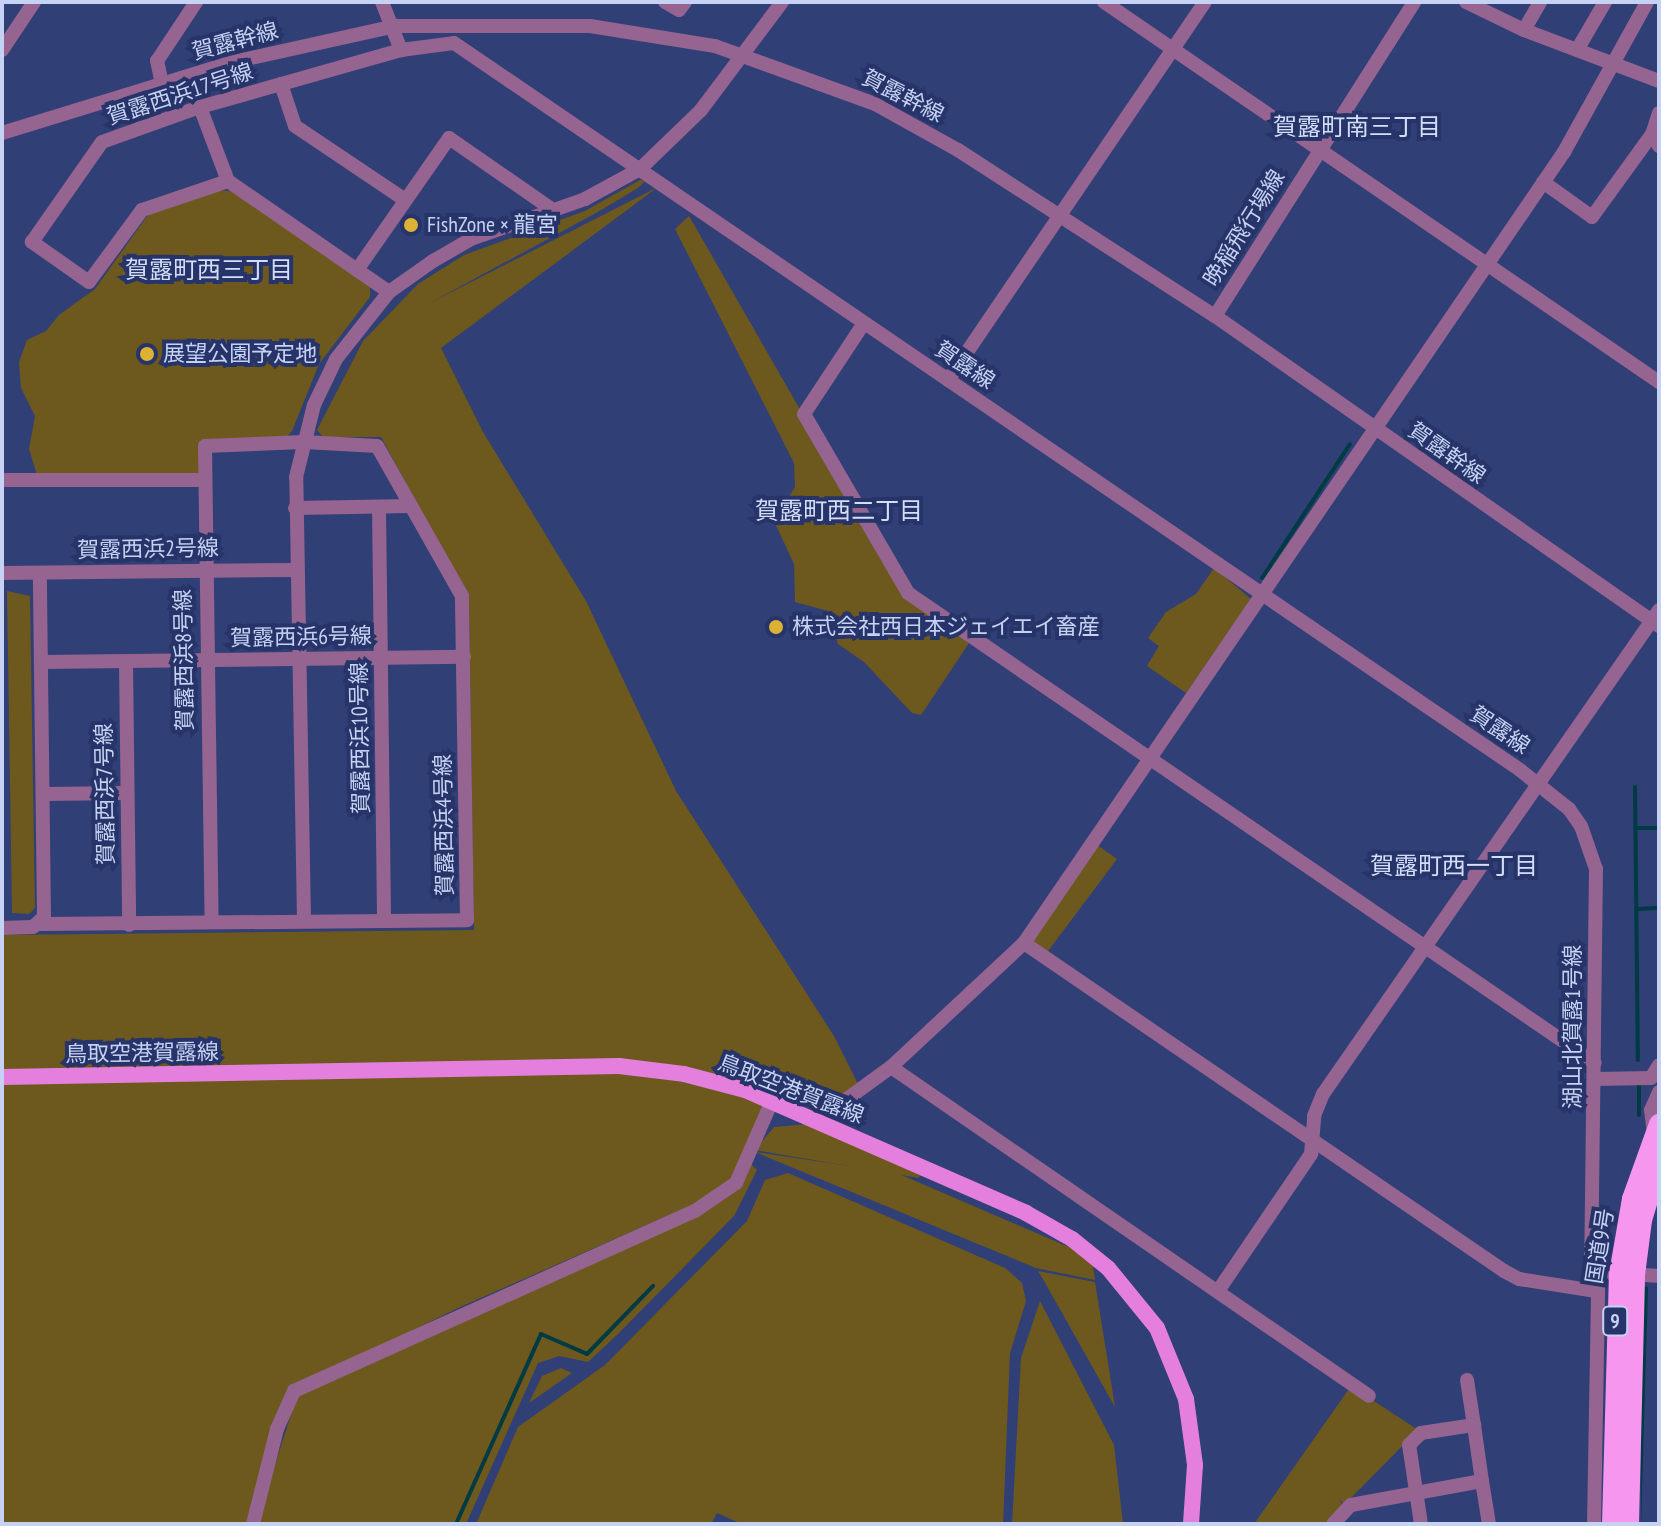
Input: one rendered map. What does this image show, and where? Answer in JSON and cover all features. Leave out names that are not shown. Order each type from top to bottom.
[{"type":"highway","name":"国道9号","points":[[1612,1524],[1618,1274],[1632,1199],[1657,1129]]},
{"type":"highway","name":"国道9号","points":[[1629,1524],[1618,1274],[1642,1220],[1659,1164]]},
{"type":"main road","name":"鳥取空港賀露線","points":[[2,1077],[619,1066],[693,1075],[772,1101],[1026,1213],[1072,1239],[1108,1268],[1157,1328],[1186,1399],[1195,1465],[1191,1524]]},
{"type":"street","points":[[2,50],[34,2]]},
{"type":"street","points":[[162,84],[157,61],[196,2]]},
{"type":"street","points":[[382,2],[396,26],[401,50]]},
{"type":"street","points":[[665,2],[679,10],[685,2]]},
{"type":"street","points":[[304,920],[295,508],[304,442],[314,405],[336,359],[389,292],[471,239],[553,210],[640,169],[701,110],[782,2]]},
{"type":"street","points":[[1104,2],[1659,382]]},
{"type":"street","points":[[948,380],[1205,2]]},
{"type":"street","name":"晩稲飛行場線","points":[[1215,316],[1414,2]]},
{"type":"street","points":[[1466,2],[1524,30],[1659,81]]},
{"type":"street","points":[[1524,30],[1540,2]]},
{"type":"street","points":[[1577,50],[1605,2]]},
{"type":"street","points":[[836,1107],[891,1067],[1024,943],[1574,136],[1610,62],[1647,2]]},
{"type":"street","name":"賀露幹線","points":[[2,133],[233,62],[396,26],[590,26],[742,55],[875,104],[1059,214],[1215,316],[1373,428],[1657,619]]},
{"type":"street","name":"賀露線","points":[[401,50],[454,43],[1538,783]]},
{"type":"street","name":"賀露西浜17号線","points":[[228,181],[142,210],[89,282],[32,242],[102,142],[200,107],[401,50]]},
{"type":"street","points":[[281,84],[295,126],[405,200]]},
{"type":"street","points":[[200,107],[228,181],[389,292]]},
{"type":"street","points":[[1543,182],[1592,217],[1656,140],[1659,113]]},
{"type":"street","points":[[357,270],[449,138],[553,210]]},
{"type":"street","points":[[864,323],[804,414],[908,593],[1424,950],[1595,1063]]},
{"type":"street","name":"賀露西浜8号線","points":[[212,922],[204,571],[205,446],[304,442]]},
{"type":"street","name":"賀露西浜4号線","points":[[2,928],[40,924],[467,920],[462,596],[377,446],[304,442]]},
{"type":"street","points":[[2,480],[205,480]]},
{"type":"street","points":[[295,508],[411,506]]},
{"type":"street","name":"賀露西浜10号線","points":[[379,507],[384,920]]},
{"type":"street","name":"賀露西浜2号線","points":[[2,573],[295,570]]},
{"type":"street","points":[[40,573],[44,794],[40,924]]},
{"type":"street","points":[[1218,1291],[1311,1154],[1323,1094],[1538,783],[1657,619]]},
{"type":"street","name":"賀露西浜6号線","points":[[43,662],[464,657]]},
{"type":"street","name":"賀露西浜7号線","points":[[126,662],[129,925]]},
{"type":"street","name":"湖山北賀露1号線","points":[[1538,783],[1581,826],[1596,869],[1590,1245],[1618,1274]]},
{"type":"street","points":[[44,794],[126,793]]},
{"type":"street","points":[[1024,943],[1519,1279],[1596,1291],[1618,1274],[1659,1276]]},
{"type":"street","points":[[1594,1079],[1651,1078],[1659,1065]]},
{"type":"street","points":[[891,1067],[1369,1396]]},
{"type":"street","points":[[1657,1129],[1651,1110],[1659,1092]]},
{"type":"street","points":[[253,1524],[277,1429],[294,1391],[695,1211],[736,1183],[772,1101]]},
{"type":"street","points":[[1594,1524],[1596,1291]]},
{"type":"street","points":[[1467,1380],[1489,1524]]},
{"type":"street","points":[[1421,1524],[1409,1445],[1421,1433],[1474,1425]]},
{"type":"street","points":[[1333,1524],[1351,1505],[1482,1481]]},
{"type":"street","points":[[1351,1505],[1354,1524]]},
{"type":"shaded area","points":[[640,180],[645,181],[638,188],[596,213],[428,304],[658,187],[441,348],[483,432],[586,601],[676,791],[834,1036],[859,1086],[827,1109],[772,1087],[734,1179],[710,1197],[458,1308],[292,1389],[248,1524],[2,1524],[2,935],[474,930],[469,599],[381,437],[323,437],[317,430],[363,341],[418,284],[464,255],[585,211]]},
{"type":"shaded area","points":[[219,190],[236,192],[370,285],[370,297],[319,364],[292,431],[285,439],[200,440],[200,472],[193,477],[37,475],[29,449],[35,416],[21,388],[19,362],[27,340],[46,331],[59,315],[95,289],[148,215]]},
{"type":"shaded area","points":[[689,216],[894,573],[971,640],[921,715],[912,713],[864,662],[838,644],[828,611],[795,602],[794,564],[774,521],[795,487],[794,463],[675,229]]},
{"type":"shaded area","points":[[1214,568],[1251,599],[1186,693],[1147,666],[1159,646],[1148,638],[1166,612],[1196,594]]},
{"type":"shaded area","points":[[7,591],[30,596],[35,908],[29,914],[12,913]]},
{"type":"shaded area","points":[[1093,842],[1117,859],[1045,955],[1035,947],[1033,936]]},
{"type":"shaded area","points":[[809,1124],[920,1175],[919,1178],[755,1150],[774,1127]]},
{"type":"shaded area","points":[[755,1152],[897,1173],[1071,1248],[1093,1266],[1095,1280],[1036,1268]]},
{"type":"shaded area","points":[[751,1164],[757,1170],[734,1216],[618,1334],[588,1362],[559,1356],[538,1363],[466,1524],[256,1524],[297,1396],[695,1215]]},
{"type":"shaded area","points":[[788,1173],[1005,1268],[1022,1283],[1026,1301],[1010,1353],[1003,1524],[742,1524],[717,1513],[711,1524],[476,1524],[518,1427],[605,1365],[747,1221],[765,1180]]},
{"type":"shaded area","points":[[1038,1271],[1095,1282],[1115,1407],[1044,1281]]},
{"type":"shaded area","points":[[1644,1286],[1648,1287],[1641,1524],[1641,1362]]},
{"type":"shaded area","points":[[1040,1301],[1114,1445],[1123,1524],[1012,1524],[1021,1358]]},
{"type":"shaded area","points":[[561,1368],[572,1373],[529,1403],[542,1376]]},
{"type":"shaded area","points":[[1351,1386],[1418,1430],[1344,1505],[1338,1497],[1343,1506],[1326,1524],[1254,1524]]},
{"type":"waterway","points":[[1262,578],[1350,444]]},
{"type":"waterway","points":[[1635,787],[1638,1060]]},
{"type":"waterway","points":[[1636,828],[1659,828]]},
{"type":"waterway","points":[[1637,909],[1659,908]]},
{"type":"waterway","points":[[1639,1085],[1639,1115]]},
{"type":"waterway","points":[[456,1524],[541,1334],[587,1354],[653,1286]]},
{"type":"place","name":"FishZone × 龍宮","points":[[411,225]]},
{"type":"place","name":"展望公園予定地","points":[[147,354]]},
{"type":"place","name":"株式会社西日本ジェイエイ畜産","points":[[776,627]]},
{"type":"district","name":"賀露町南三丁目","points":[[1357,127]]},
{"type":"district","name":"賀露町西三丁目","points":[[209,270]]},
{"type":"district","name":"賀露町西二丁目","points":[[839,511]]},
{"type":"district","name":"賀露町西一丁目","points":[[1454,866]]}]
